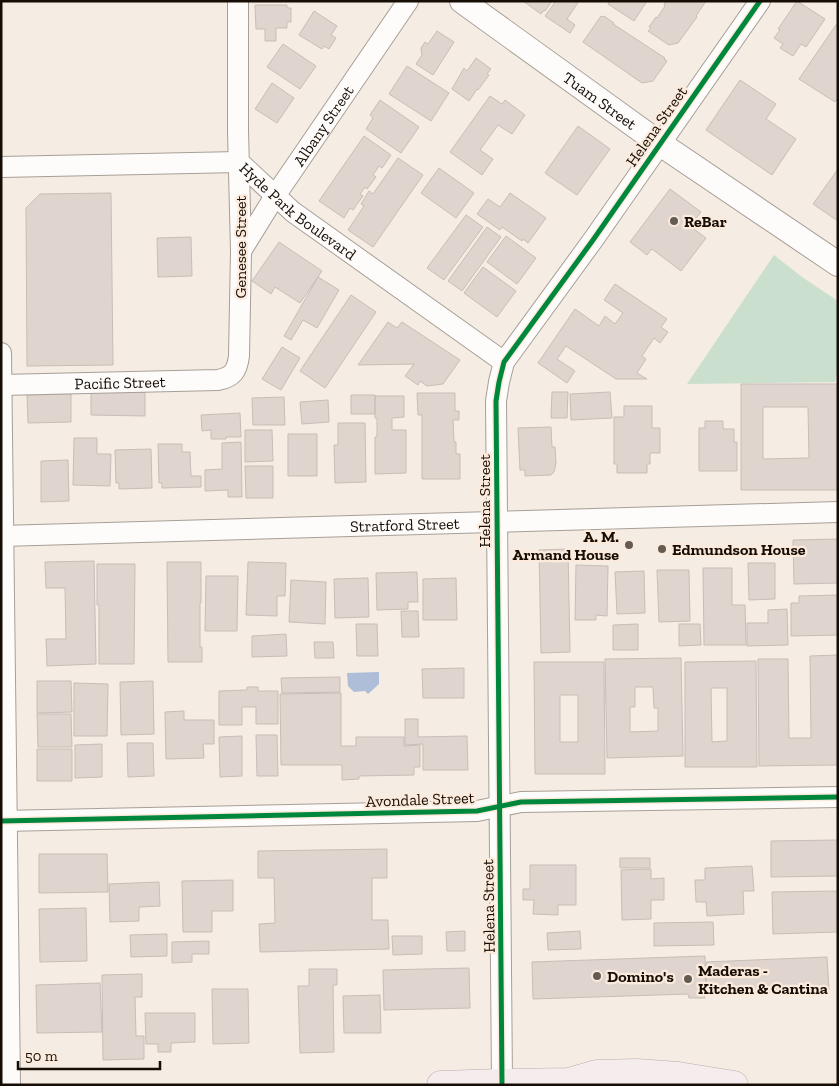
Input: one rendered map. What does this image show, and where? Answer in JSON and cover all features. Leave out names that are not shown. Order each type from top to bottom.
[{"type":"main road","points":[[441,1085],[502,1083],[573,1084],[597,1074],[637,1073],[678,1076],[734,1085]]},
{"type":"street","name":"Genesee Street","points":[[234,372],[239,356],[241,251],[238,1]]},
{"type":"street","name":"Albany Street","points":[[241,251],[275,196],[408,1]]},
{"type":"street","name":"Tuam Street","points":[[462,1],[659,143],[838,264]]},
{"type":"street","name":"Helena Street","points":[[502,1083],[496,401],[499,382],[504,362],[593,240],[760,1]]},
{"type":"street","name":"Hyde Park Boulevard","points":[[1,167],[239,162],[293,212],[504,362]]},
{"type":"street","points":[[1,353],[4,821],[10,1085]]},
{"type":"street","name":"Pacific Street","points":[[1,385],[218,380],[228,378],[234,372]]},
{"type":"street","name":"Stratford Street","points":[[2,536],[838,512]]},
{"type":"street","name":"Avondale Street","points":[[4,821],[477,811],[521,802],[838,797]]},
{"type":"green space","points":[[774,255],[802,277],[838,301],[838,368],[835,382],[687,384]]},
{"type":"water","points":[[379,672],[379,684],[368,694],[365,691],[354,692],[348,686],[347,673]]},
{"type":"building","points":[[523,1],[552,1],[541,14]]},
{"type":"building","points":[[556,1],[579,1],[567,19],[575,25],[570,33],[545,16]]},
{"type":"building","points":[[609,1],[647,1],[634,21],[608,4]]},
{"type":"building","points":[[666,1],[706,1],[678,43],[669,45],[648,31],[665,6]]},
{"type":"building","points":[[797,1],[825,19],[806,47],[801,44],[793,56],[780,48],[783,44],[774,38]]},
{"type":"building","points":[[255,5],[287,5],[287,8],[291,8],[291,22],[287,22],[287,28],[276,28],[276,41],[265,41],[265,29],[256,29]]},
{"type":"building","points":[[314,11],[337,26],[331,35],[336,38],[329,49],[324,46],[322,49],[299,35]]},
{"type":"building","points":[[601,16],[604,16],[665,58],[667,61],[653,81],[642,83],[583,42]]},
{"type":"building","points":[[838,22],[838,98],[835,102],[799,79]]},
{"type":"building","points":[[437,31],[454,42],[433,75],[416,64],[422,55],[421,48],[425,42],[428,44]]},
{"type":"building","points":[[283,44],[316,66],[300,89],[267,67]]},
{"type":"building","points":[[476,58],[491,69],[487,74],[489,75],[469,101],[452,89],[464,68],[467,71]]},
{"type":"building","points":[[407,66],[449,93],[431,121],[389,94]]},
{"type":"building","points":[[740,80],[776,104],[766,119],[796,139],[772,175],[706,130]]},
{"type":"building","points":[[272,83],[294,98],[277,123],[255,109]]},
{"type":"building","points":[[490,96],[502,104],[505,100],[525,115],[512,134],[498,125],[480,150],[493,159],[482,175],[450,152]]},
{"type":"building","points":[[380,100],[419,127],[401,153],[366,129],[373,118],[370,115]]},
{"type":"building","points":[[578,126],[610,149],[577,195],[545,173]]},
{"type":"building","points":[[364,136],[391,155],[382,168],[379,166],[373,175],[376,177],[367,189],[365,187],[360,194],[363,196],[353,210],[350,208],[344,218],[319,201]]},
{"type":"building","points":[[398,158],[423,175],[373,247],[348,230],[364,206],[361,204],[369,191],[373,194]]},
{"type":"building","points":[[439,168],[474,193],[456,218],[421,193]]},
{"type":"building","points":[[838,169],[838,221],[813,204]]},
{"type":"building","points":[[670,189],[701,212],[690,226],[706,238],[681,271],[652,249],[647,255],[630,242]]},
{"type":"building","points":[[111,193],[113,365],[27,366],[26,208],[40,194]]},
{"type":"building","points":[[510,193],[546,218],[528,243],[502,227],[500,230],[477,214],[488,199],[500,207]]},
{"type":"building","points":[[466,215],[483,227],[444,280],[427,268]]},
{"type":"building","points":[[487,227],[501,237],[462,291],[448,281]]},
{"type":"building","points":[[506,236],[536,258],[517,284],[487,262]]},
{"type":"building","points":[[191,237],[192,276],[158,277],[157,238]]},
{"type":"building","points":[[279,242],[322,271],[300,303],[275,287],[271,294],[252,281]]},
{"type":"building","points":[[483,267],[516,291],[497,317],[464,293]]},
{"type":"building","points":[[318,277],[339,290],[317,328],[303,320],[291,340],[284,336]]},
{"type":"building","points":[[615,284],[667,319],[661,327],[668,332],[660,343],[654,338],[642,356],[646,359],[637,373],[647,379],[616,379],[566,346],[557,359],[575,371],[567,383],[538,363],[575,309],[599,326],[605,316],[615,324],[623,313],[604,300]]},
{"type":"building","points":[[351,295],[376,312],[325,388],[300,371]]},
{"type":"building","points":[[388,322],[397,328],[402,322],[460,360],[443,384],[427,386],[420,381],[418,385],[405,376],[414,364],[358,365]]},
{"type":"building","points":[[282,347],[300,358],[281,390],[262,379]]},
{"type":"building","points":[[741,384],[838,384],[838,490],[741,490]],"holes":[[[763,407],[808,407],[809,458],[763,459]]]},
{"type":"building","points":[[91,391],[145,392],[145,416],[91,415]]},
{"type":"building","points":[[552,392],[568,392],[567,418],[551,418]]},
{"type":"building","points":[[610,392],[612,418],[571,420],[570,394]]},
{"type":"building","points":[[417,393],[455,393],[455,411],[459,411],[459,420],[453,420],[454,442],[456,442],[456,454],[460,454],[460,479],[422,479],[422,415],[418,415]]},
{"type":"building","points":[[71,394],[71,422],[28,423],[27,395]]},
{"type":"building","points":[[351,395],[375,395],[375,414],[351,414]]},
{"type":"building","points":[[375,396],[404,396],[404,417],[392,418],[392,430],[406,430],[406,473],[375,474],[377,418],[375,418]]},
{"type":"building","points":[[284,397],[285,425],[253,425],[252,398]]},
{"type":"building","points":[[328,400],[329,422],[302,424],[300,402]]},
{"type":"building","points":[[624,406],[652,406],[652,428],[660,428],[660,453],[650,453],[650,464],[647,464],[647,473],[617,473],[617,464],[614,464],[614,417],[624,417]]},
{"type":"building","points":[[240,413],[241,437],[211,439],[211,430],[202,431],[201,415]]},
{"type":"building","points":[[705,421],[723,421],[723,429],[734,429],[734,442],[737,442],[737,471],[699,471],[699,428],[705,428]]},
{"type":"building","points":[[338,423],[365,423],[366,482],[335,483],[334,445],[338,445]]},
{"type":"building","points":[[551,427],[552,447],[555,447],[556,463],[554,472],[551,475],[525,476],[525,470],[520,470],[518,428]]},
{"type":"building","points":[[245,430],[272,430],[273,461],[245,462]]},
{"type":"building","points":[[288,434],[317,434],[317,476],[288,476]]},
{"type":"building","points":[[74,438],[97,438],[97,454],[111,454],[110,486],[73,485]]},
{"type":"building","points":[[241,442],[242,497],[228,497],[228,490],[205,491],[205,470],[222,469],[222,443]]},
{"type":"building","points":[[158,444],[182,444],[182,452],[190,452],[191,476],[201,476],[201,487],[162,488],[162,483],[159,483]]},
{"type":"building","points":[[151,449],[152,488],[119,489],[119,483],[116,483],[115,450]]},
{"type":"building","points":[[68,460],[69,501],[41,502],[41,461]]},
{"type":"building","points":[[245,466],[273,466],[273,498],[246,498]]},
{"type":"building","points":[[838,539],[838,583],[794,584],[793,540]]},
{"type":"building","points":[[568,549],[570,652],[541,653],[539,550]]},
{"type":"building","points":[[94,561],[96,664],[47,666],[46,639],[66,639],[65,588],[46,588],[45,562]]},
{"type":"building","points":[[167,562],[201,562],[200,647],[202,647],[202,662],[168,662]]},
{"type":"building","points":[[248,562],[286,563],[285,596],[277,596],[277,616],[246,615]]},
{"type":"building","points":[[748,563],[775,563],[775,599],[749,600]]},
{"type":"building","points":[[97,564],[135,564],[134,664],[99,664]]},
{"type":"building","points":[[576,565],[608,566],[607,616],[596,615],[596,620],[575,620]]},
{"type":"building","points":[[703,568],[732,568],[732,605],[745,605],[746,645],[704,645]]},
{"type":"building","points":[[657,570],[689,570],[690,621],[659,622]]},
{"type":"building","points":[[644,571],[645,613],[617,614],[615,572]]},
{"type":"building","points":[[417,572],[418,602],[408,602],[408,609],[377,610],[376,573]]},
{"type":"building","points":[[206,576],[238,576],[237,631],[205,631]]},
{"type":"building","points":[[368,578],[369,617],[335,618],[334,579]]},
{"type":"building","points":[[456,578],[457,620],[423,620],[423,579]]},
{"type":"building","points":[[291,580],[326,582],[325,624],[289,622]]},
{"type":"building","points":[[838,595],[838,635],[791,636],[791,603],[799,603],[799,596]]},
{"type":"building","points":[[787,609],[788,645],[747,646],[747,623],[768,623],[768,610]]},
{"type":"building","points":[[401,611],[418,611],[419,637],[402,637]]},
{"type":"building","points":[[356,624],[377,624],[378,656],[357,656]]},
{"type":"building","points":[[638,624],[638,650],[613,650],[613,625]]},
{"type":"building","points":[[679,624],[700,624],[701,645],[679,646]]},
{"type":"building","points":[[286,634],[287,656],[252,657],[252,636]]},
{"type":"building","points":[[314,642],[333,642],[334,658],[315,658]]},
{"type":"building","points":[[838,655],[838,765],[759,766],[758,659],[788,659],[789,738],[811,738],[810,656]]},
{"type":"building","points":[[681,658],[683,756],[607,758],[605,659]],"holes":[[[635,687],[653,687],[654,708],[658,708],[658,731],[630,732],[630,707],[635,707]]]},
{"type":"building","points":[[756,661],[757,767],[685,767],[685,662]],"holes":[[[711,688],[727,688],[727,741],[712,742]]]},
{"type":"building","points":[[534,662],[604,662],[605,774],[535,774]],"holes":[[[560,695],[578,695],[578,742],[560,742]]]},
{"type":"building","points":[[464,668],[464,698],[423,698],[422,669]]},
{"type":"building","points":[[340,677],[340,692],[282,693],[281,678]]},
{"type":"building","points":[[37,681],[71,681],[72,712],[37,713]]},
{"type":"building","points":[[153,681],[154,734],[121,735],[120,682]]},
{"type":"building","points":[[74,683],[108,684],[107,736],[74,736]]},
{"type":"building","points":[[247,687],[258,687],[258,691],[278,691],[278,724],[256,724],[256,707],[242,707],[242,725],[219,725],[219,691],[247,690]]},
{"type":"building","points":[[341,693],[341,746],[356,746],[356,737],[404,737],[404,746],[420,745],[420,767],[414,767],[414,775],[359,776],[359,779],[342,780],[342,765],[281,765],[280,694]]},
{"type":"building","points":[[184,711],[184,720],[214,720],[214,744],[203,744],[204,758],[166,759],[165,712]]},
{"type":"building","points":[[37,714],[71,714],[72,747],[38,747]]},
{"type":"building","points":[[405,719],[418,719],[418,737],[467,736],[468,770],[423,770],[423,744],[405,745]]},
{"type":"building","points":[[256,735],[277,735],[278,776],[257,776]]},
{"type":"building","points":[[242,736],[242,776],[220,777],[219,737]]},
{"type":"building","points":[[127,743],[153,743],[154,776],[128,777]]},
{"type":"building","points":[[102,744],[102,777],[75,778],[75,745]]},
{"type":"building","points":[[37,749],[72,749],[72,781],[37,781]]},
{"type":"building","points":[[838,840],[838,876],[771,877],[771,841]]},
{"type":"building","points":[[387,849],[387,878],[372,878],[372,920],[388,920],[389,949],[260,952],[259,924],[275,923],[274,878],[258,878],[258,851]]},
{"type":"building","points":[[39,854],[107,854],[108,892],[39,893]]},
{"type":"building","points":[[620,858],[650,858],[650,868],[620,868]]},
{"type":"building","points":[[530,865],[576,865],[576,905],[558,905],[558,915],[533,914],[534,900],[523,900],[523,889],[530,889]]},
{"type":"building","points":[[752,866],[754,891],[743,891],[744,914],[707,916],[706,902],[696,902],[695,880],[705,880],[705,868]]},
{"type":"building","points":[[651,869],[651,879],[664,878],[664,900],[651,900],[651,919],[622,920],[621,870]]},
{"type":"building","points":[[233,880],[233,911],[212,911],[212,932],[183,932],[182,881]]},
{"type":"building","points":[[159,882],[160,906],[139,907],[139,921],[110,922],[109,884]]},
{"type":"building","points":[[838,891],[838,932],[773,934],[772,892]]},
{"type":"building","points":[[86,908],[87,961],[40,962],[39,909]]},
{"type":"building","points":[[713,922],[714,945],[654,946],[654,923]]},
{"type":"building","points":[[465,931],[465,951],[447,951],[446,932]]},
{"type":"building","points":[[580,931],[581,949],[548,950],[547,933]]},
{"type":"building","points":[[167,934],[167,956],[131,957],[130,935]]},
{"type":"building","points":[[392,936],[422,936],[422,954],[393,955]]},
{"type":"building","points":[[209,941],[209,954],[192,954],[192,962],[172,963],[172,942]]},
{"type":"building","points":[[705,956],[705,998],[689,998],[688,994],[533,999],[532,962]]},
{"type":"building","points":[[827,957],[829,990],[707,995],[706,962]]},
{"type":"building","points":[[469,968],[470,1008],[384,1010],[383,970]]},
{"type":"building","points":[[309,969],[337,969],[337,985],[333,985],[334,1052],[300,1053],[298,986],[309,986]]},
{"type":"building","points":[[142,974],[142,997],[135,997],[136,1036],[144,1036],[144,1059],[103,1060],[102,975]]},
{"type":"building","points":[[100,983],[102,1032],[37,1033],[36,985]]},
{"type":"building","points":[[212,989],[248,989],[249,1043],[213,1044]]},
{"type":"building","points":[[380,995],[381,1033],[344,1033],[343,996]]},
{"type":"building","points":[[145,1013],[195,1013],[195,1042],[171,1043],[171,1052],[158,1052],[158,1044],[146,1044]]},
{"type":"cycle path","points":[[502,1083],[496,401],[499,382],[504,362],[593,240],[760,1]]},
{"type":"cycle path","points":[[1,821],[477,811],[521,802],[838,797]]},
{"type":"place","name":"ReBar","points":[[674,221]]},
{"type":"place","name":"A. M. Armand House","points":[[629,545]]},
{"type":"place","name":"Edmundson House","points":[[662,549]]},
{"type":"place","name":"Domino's","points":[[597,976]]},
{"type":"place","name":"Maderas - Kitchen & Cantina","points":[[688,979]]}]
